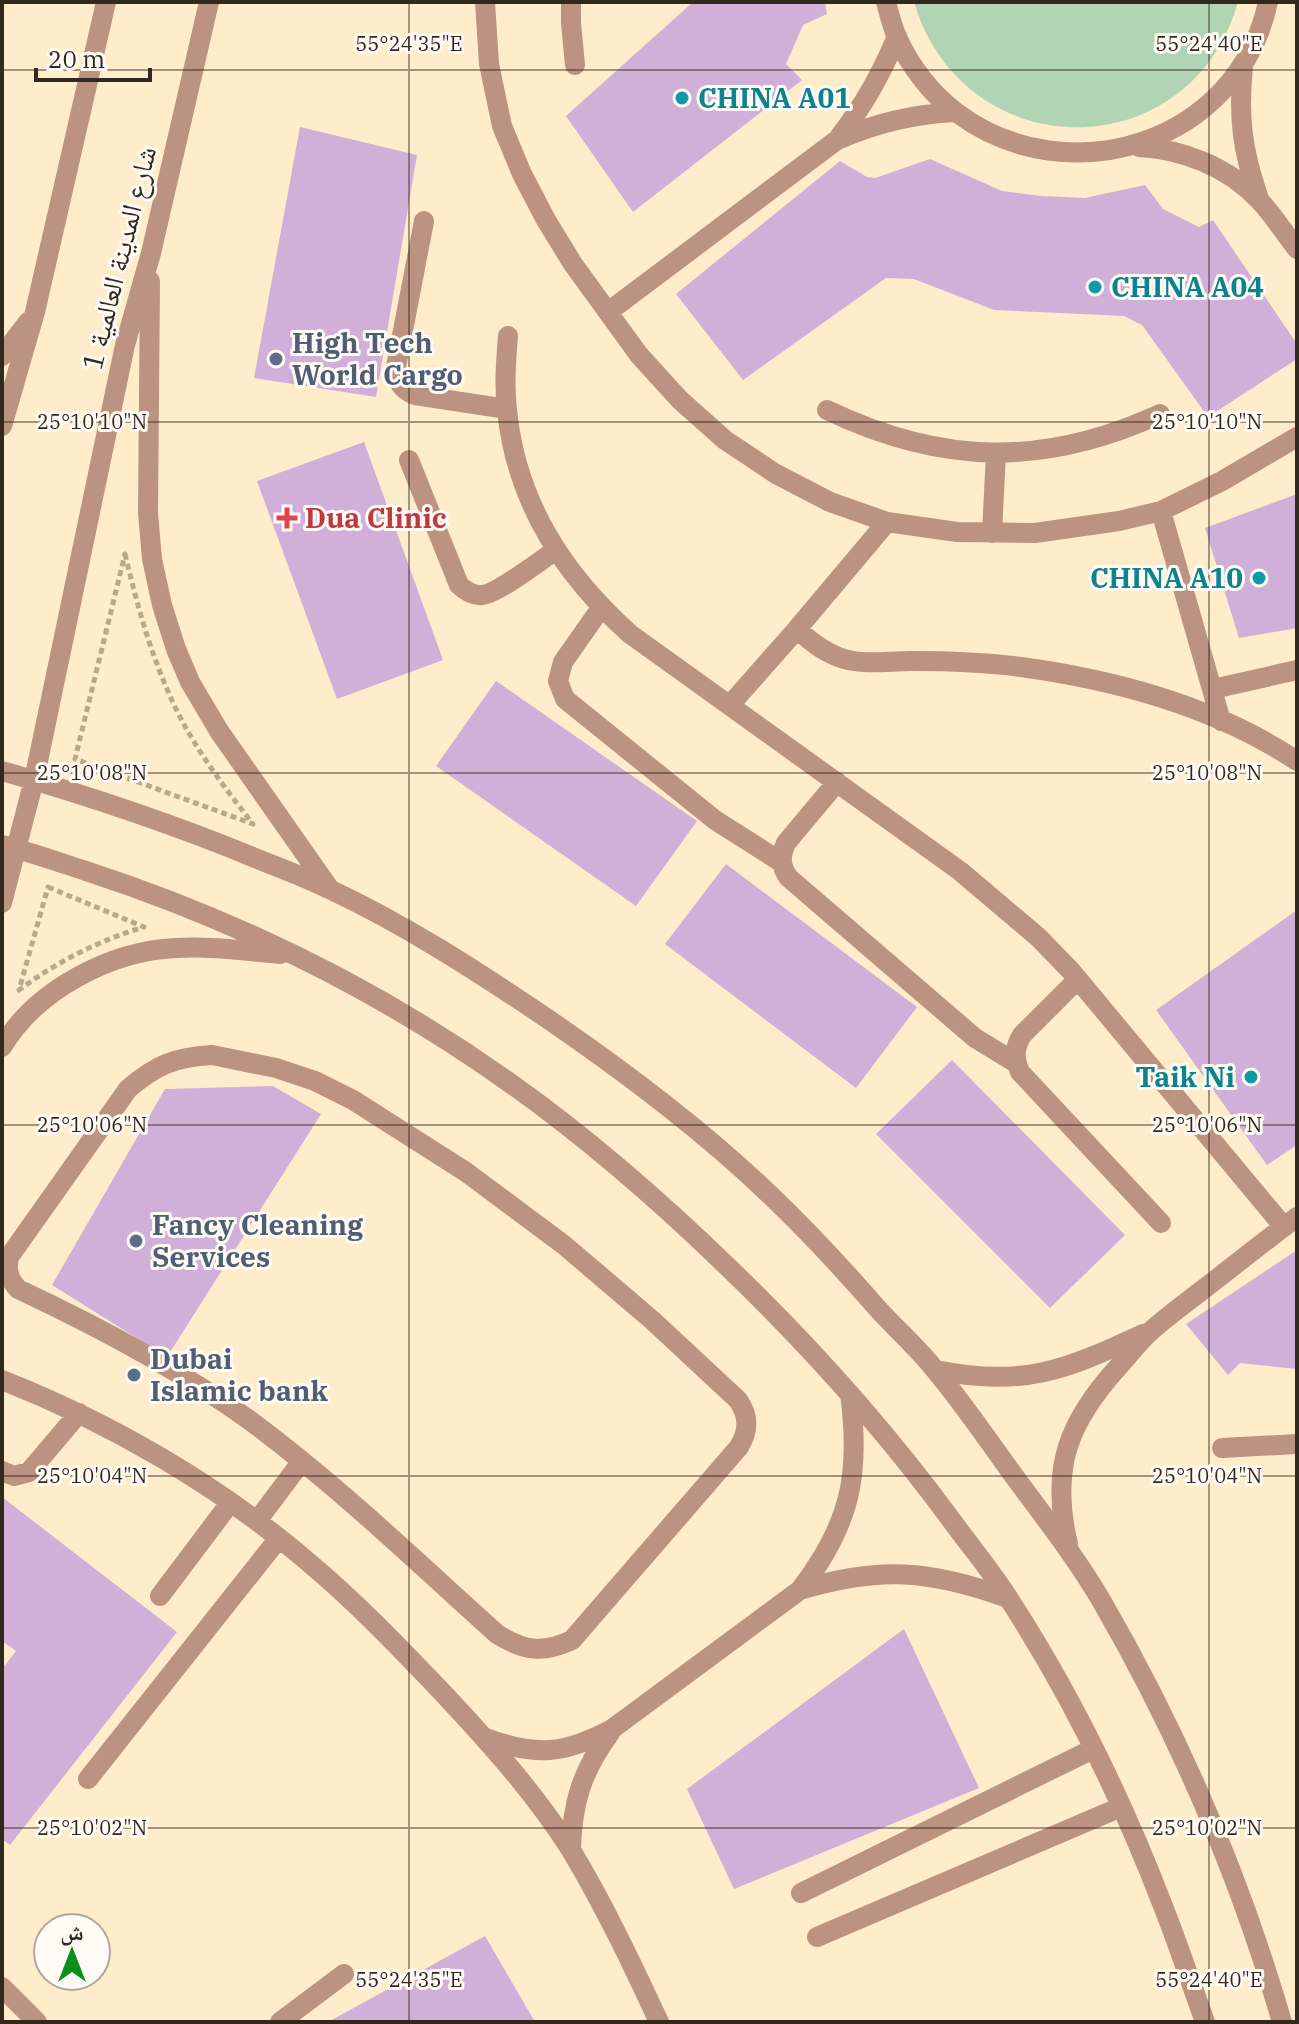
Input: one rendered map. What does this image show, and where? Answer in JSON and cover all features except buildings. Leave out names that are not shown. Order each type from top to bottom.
[{"type":"street","points":[[2,426],[35,312],[106,2]]},
{"type":"street","name":"شارع المدينة العالمية 1","points":[[2,903],[9,846],[34,780],[125,345],[151,253],[209,2]]},
{"type":"street","points":[[485,2],[489,64],[502,126],[522,174],[573,264],[639,355],[680,400],[725,440],[776,474],[830,502],[887,522],[945,531],[1035,533],[1119,521],[1161,511],[1222,481],[1297,437]]},
{"type":"street","points":[[571,2],[575,65]]},
{"type":"street","points":[[886,2],[897,36],[912,64],[932,90],[955,112],[1009,142],[1069,154],[1130,147],[1183,123],[1206,106],[1243,63],[1256,38],[1268,2]]},
{"type":"street","points":[[837,140],[872,90],[897,36]]},
{"type":"street","points":[[1243,63],[1241,131],[1247,166],[1259,199]]},
{"type":"street","points":[[608,312],[837,140],[895,119],[925,113],[955,112]]},
{"type":"street","points":[[1130,147],[1154,148],[1199,160],[1231,177],[1259,199],[1297,249]]},
{"type":"street","points":[[424,221],[396,376],[406,391],[415,395],[507,409]]},
{"type":"street","points":[[151,253],[148,513],[152,559],[162,605],[190,682],[219,731],[329,888]]},
{"type":"street","points":[[2,356],[35,312]]},
{"type":"street","points":[[508,336],[505,373],[507,409],[512,445],[522,480],[556,550],[601,608],[630,634],[950,863],[1038,937],[1291,1222],[1151,1331],[1093,1394],[1079,1417],[1062,1469],[1060,1496],[1070,1552]]},
{"type":"street","points":[[827,410],[859,425],[926,446],[996,453],[1064,447],[1129,428],[1160,414]]},
{"type":"street","points":[[992,533],[996,453]]},
{"type":"street","points":[[409,460],[459,585],[465,591],[473,595],[490,593],[556,550]]},
{"type":"street","points":[[1161,511],[1221,721]]},
{"type":"street","points":[[730,705],[887,522]]},
{"type":"street","points":[[601,608],[559,671],[558,681],[565,699],[715,820],[781,862]]},
{"type":"street","points":[[797,629],[826,652],[844,659],[861,662],[950,661],[1019,667],[1129,689],[1221,721],[1297,761]]},
{"type":"street","points":[[1213,689],[1297,670]]},
{"type":"street","points":[[2,771],[134,812],[233,848],[329,888],[417,936],[503,988],[587,1045],[710,1140],[768,1192],[936,1370],[1070,1552],[1098,1595],[1138,1667],[1210,1815],[1282,2022]]},
{"type":"street","points":[[837,782],[786,843],[781,862],[784,871],[975,1038],[1016,1063]]},
{"type":"street","points":[[9,846],[144,890],[219,921],[293,955],[436,1033],[579,1134],[712,1251],[850,1394],[917,1474],[1008,1598],[1053,1672],[1121,1807],[1163,1906],[1205,2022]]},
{"type":"street","points":[[2,1047],[35,1008],[65,984],[99,967],[136,954],[174,948],[212,948],[293,955]]},
{"type":"street","points":[[1078,979],[1022,1035],[1016,1044],[1016,1063],[1020,1072],[1161,1223]]},
{"type":"street","points":[[212,1055],[235,1059],[315,1081],[353,1100],[466,1172],[564,1245],[652,1320],[738,1400],[747,1418],[747,1428],[739,1447],[572,1640],[542,1650],[511,1643],[497,1634],[302,1461],[249,1420],[137,1349],[18,1289],[8,1274],[9,1257],[128,1089],[166,1062],[189,1056],[212,1055]]},
{"type":"street","points":[[936,1370],[982,1377],[1030,1376],[1061,1369],[1151,1331]]},
{"type":"street","points":[[2,1380],[79,1413],[165,1460],[257,1521],[352,1600],[485,1738],[545,1812],[594,1891],[659,2022]]},
{"type":"street","points":[[485,1738],[510,1747],[536,1751],[563,1750],[588,1742],[612,1729],[800,1590],[821,1562],[849,1498],[855,1428],[850,1394]]},
{"type":"street","points":[[2,1471],[14,1476],[29,1472],[79,1413]]},
{"type":"street","points":[[1222,1448],[1297,1444]]},
{"type":"street","points":[[257,1521],[302,1461]]},
{"type":"street","points":[[160,1596],[230,1503]]},
{"type":"street","points":[[88,1779],[279,1538]]},
{"type":"street","points":[[800,1590],[869,1574],[905,1574],[940,1577],[1008,1598]]},
{"type":"street","points":[[571,1850],[571,1824],[584,1774],[612,1729]]},
{"type":"street","points":[[801,1893],[1093,1749]]},
{"type":"street","points":[[817,1937],[1121,1807]]},
{"type":"street","points":[[280,2022],[344,1974]]},
{"type":"street","points":[[2,1987],[37,2022]]},
{"type":"path","points":[[125,554],[139,613],[167,691],[195,743],[253,824],[75,759],[125,554]]},
{"type":"path","points":[[48,887],[144,927],[80,950],[19,990],[48,887]]},
{"type":"green space","points":[[914,2],[1238,2],[1212,57],[1174,96],[1127,120],[1076,127],[1025,119],[979,96],[940,57]]},
{"type":"place","name":"CHINA A01","points":[[682,98]]},
{"type":"place","name":"CHINA A04","points":[[1095,287]]},
{"type":"place","name":"High Tech World Cargo","points":[[276,359]]},
{"type":"place","name":"Dua Clinic","points":[[287,518]]},
{"type":"place","name":"CHINA A10","points":[[1259,578]]},
{"type":"place","name":"Taik Ni","points":[[1251,1077]]},
{"type":"place","name":"Fancy Cleaning Services","points":[[136,1241]]},
{"type":"place","name":"Dubai Islamic bank","points":[[134,1375]]}]
